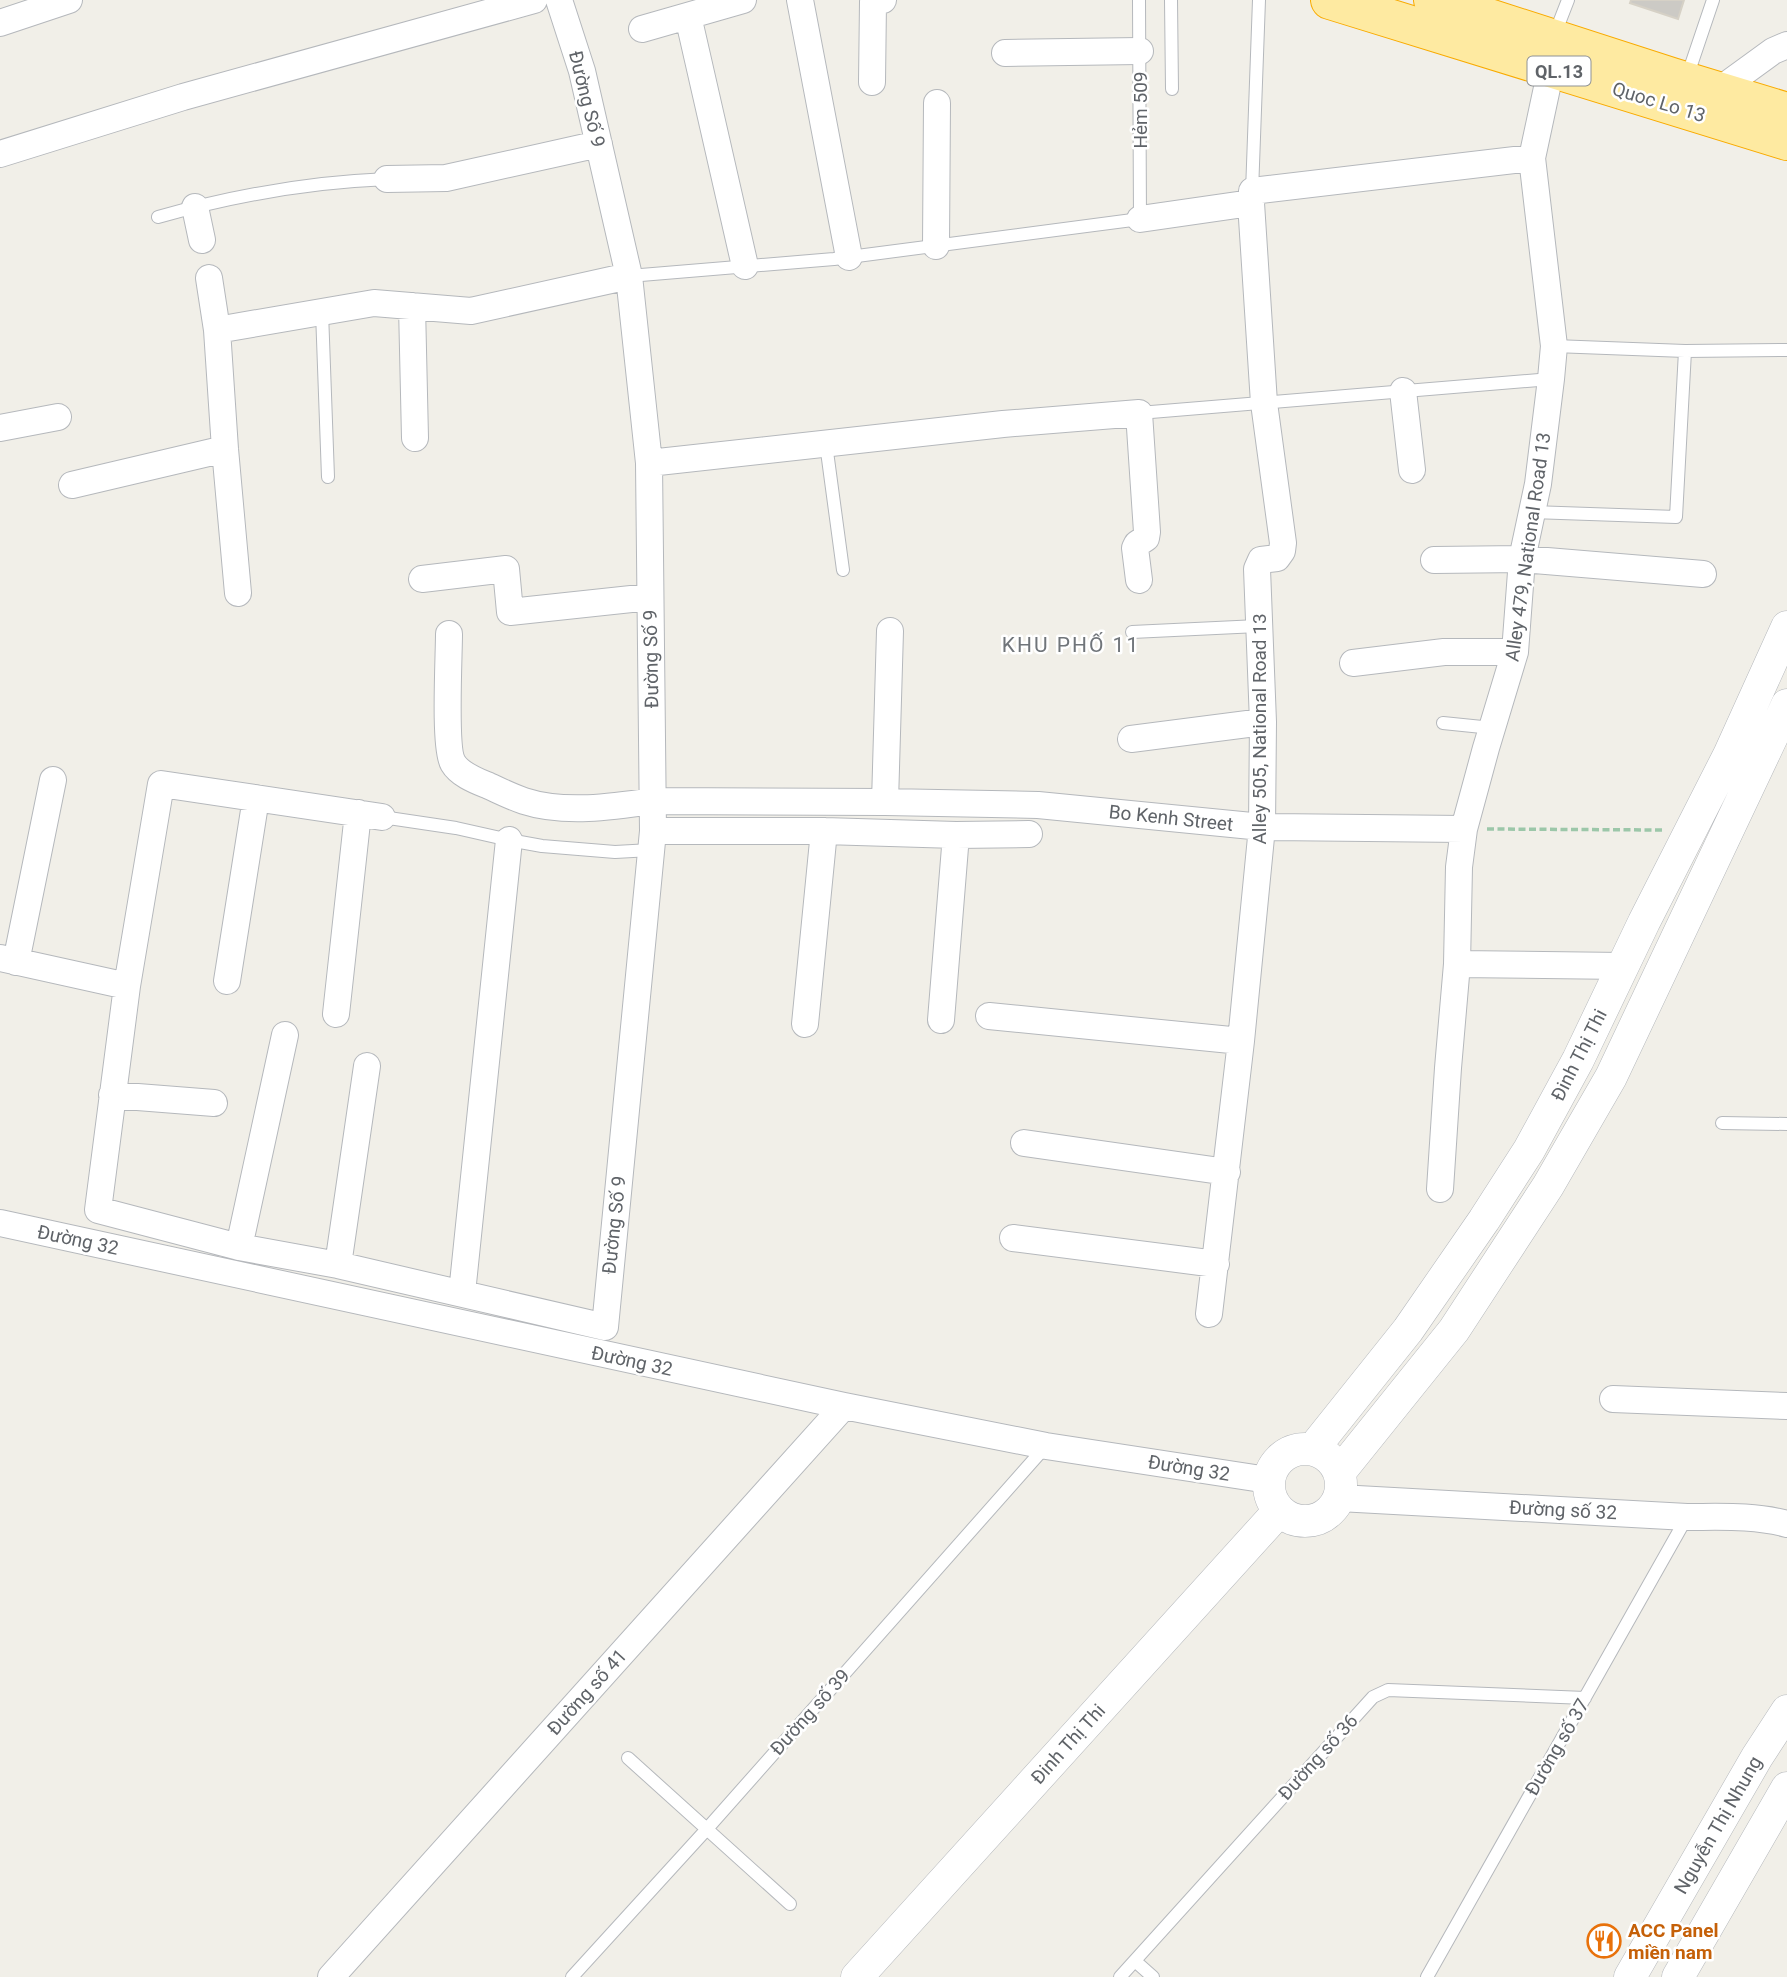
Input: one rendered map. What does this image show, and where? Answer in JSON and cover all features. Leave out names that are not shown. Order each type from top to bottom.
[{"type":"highway","name":"Quoc Lo 13","points":[[1330,0],[1552,54],[1702,85],[1787,112]]},
{"type":"highway","name":"Quoc Lo 13","points":[[1433,0],[1506,11],[1552,54],[1787,141]]},
{"type":"street","points":[[0,23],[69,0]]},
{"type":"street","points":[[0,154],[183,97],[534,0]]},
{"type":"street","name":"Đường Số 9","points":[[462,1293],[605,1326],[652,840],[649,463],[629,276],[582,71],[559,0]]},
{"type":"street","points":[[642,29],[743,0]]},
{"type":"street","points":[[800,0],[849,257]]},
{"type":"street","points":[[872,82],[873,2],[883,0]]},
{"type":"street","points":[[688,16],[745,266]]},
{"type":"street","points":[[1702,85],[1787,45]]},
{"type":"street","points":[[1005,53],[1140,51]]},
{"type":"street","name":"Alley 479, National Road 13","points":[[1440,1189],[1457,964],[1459,867],[1464,829],[1515,652],[1522,558],[1538,484],[1551,379],[1553,346],[1532,158],[1552,54]]},
{"type":"street","points":[[936,246],[937,103]]},
{"type":"street","points":[[387,180],[446,178],[599,144]]},
{"type":"street","points":[[1140,219],[1252,197],[1532,158]]},
{"type":"street","name":"Alley 505, National Road 13","points":[[1209,1314],[1227,1172],[1262,827],[1263,722],[1258,564],[1261,560],[1278,558],[1283,543],[1264,403],[1252,197]]},
{"type":"street","points":[[195,207],[202,240]]},
{"type":"street","points":[[217,330],[374,303],[471,311],[629,276]]},
{"type":"street","points":[[209,278],[217,330],[238,593]]},
{"type":"street","points":[[412,306],[415,438]]},
{"type":"street","points":[[1403,391],[1412,470]]},
{"type":"street","points":[[649,463],[1003,424],[1139,413],[1147,532],[1146,538],[1135,548],[1139,580]]},
{"type":"street","points":[[0,428],[58,417]]},
{"type":"street","points":[[72,485],[225,449]]},
{"type":"street","points":[[1434,559],[1522,558],[1703,574]]},
{"type":"street","points":[[422,579],[506,569],[510,612],[650,597]]},
{"type":"street","name":"Đinh Thị Thi","points":[[1313,1449],[1408,1330],[1529,1150],[1578,1060],[1755,701],[1787,627]]},
{"type":"street","points":[[885,802],[890,631]]},
{"type":"street","name":"Bo Kenh Street","points":[[449,634],[448,713],[453,762],[470,778],[505,794],[543,805],[624,806],[653,801],[1038,805],[1262,827],[1464,829]]},
{"type":"street","points":[[1353,663],[1444,652],[1515,652]]},
{"type":"street","name":"Đinh Thị Thi","points":[[1339,1485],[1454,1330],[1548,1186],[1611,1077],[1785,712]]},
{"type":"street","points":[[1131,739],[1263,722]]},
{"type":"street","points":[[53,780],[8,960],[127,986]]},
{"type":"street","points":[[336,1014],[370,815],[161,784],[127,986],[98,1210],[239,1247],[338,1265],[462,1293],[509,840]]},
{"type":"street","points":[[227,981],[256,798]]},
{"type":"street","points":[[652,840],[824,831],[1029,834]]},
{"type":"street","points":[[805,1024],[824,831]]},
{"type":"street","points":[[941,1020],[956,835]]},
{"type":"street","points":[[1457,964],[1623,966]]},
{"type":"street","points":[[989,1016],[1241,1041]]},
{"type":"street","points":[[239,1247],[285,1035]]},
{"type":"street","points":[[338,1265],[367,1066]]},
{"type":"street","points":[[112,1095],[214,1103]]},
{"type":"street","points":[[1024,1143],[1227,1172]]},
{"type":"street","name":"Đường 32","points":[[0,1223],[844,1406],[1046,1446],[1268,1480]]},
{"type":"street","points":[[1013,1238],[1216,1264]]},
{"type":"street","points":[[1613,1399],[1787,1406]]},
{"type":"street","name":"Đường số 41","points":[[331,1977],[844,1406]]},
{"type":"street","points":[[1300,1448],[1313,1449],[1334,1462],[1339,1485],[1332,1509],[1323,1517],[1300,1521],[1279,1511],[1272,1502],[1268,1480],[1278,1459],[1300,1448]]},
{"type":"street","name":"Đường số 32","points":[[1339,1485],[1687,1517],[1732,1517],[1787,1524]]},
{"type":"street","name":"Đinh Thị Thi","points":[[865,1974],[1279,1511]]},
{"type":"street","name":"Nguyễn Thị Nhung","points":[[1630,1977],[1757,1757],[1787,1711]]},
{"type":"street","name":"Nguyễn Thị Nhung","points":[[1678,1977],[1787,1788]]},
{"type":"lane","name":"Hẻm 509","points":[[1139,0],[1140,219]]},
{"type":"lane","points":[[1171,0],[1172,89]]},
{"type":"lane","points":[[1252,197],[1259,0]]},
{"type":"lane","points":[[1552,54],[1568,0]]},
{"type":"lane","points":[[1702,85],[1713,0]]},
{"type":"lane","points":[[158,217],[251,195],[355,180],[387,180]]},
{"type":"lane","points":[[629,276],[849,257],[1140,219]]},
{"type":"lane","points":[[322,312],[328,477]]},
{"type":"lane","points":[[1553,346],[1685,351],[1787,350]]},
{"type":"lane","points":[[1532,512],[1676,516],[1685,351]]},
{"type":"lane","points":[[1139,413],[1551,379]]},
{"type":"lane","points":[[826,444],[843,570]]},
{"type":"lane","points":[[1132,632],[1258,626]]},
{"type":"lane","points":[[1443,723],[1492,728]]},
{"type":"lane","points":[[370,815],[456,828],[509,840],[583,850],[615,852],[652,840]]},
{"type":"lane","points":[[1722,1123],[1787,1124]]},
{"type":"lane","name":"Đường số 39","points":[[572,1977],[1046,1446]]},
{"type":"lane","name":"Đường số 37","points":[[1427,1977],[1687,1517]]},
{"type":"lane","name":"Đường số 36","points":[[1120,1977],[1373,1697],[1388,1690],[1585,1698]]},
{"type":"lane","points":[[628,1758],[790,1904]]},
{"type":"lane","points":[[1135,1961],[1153,1977]]},
{"type":"path","points":[[1464,829],[1690,830]]},
{"type":"building","points":[[1631,0],[1684,0],[1678,19],[1630,3]]},
{"type":"place","name":"ACC Panel miền nam","points":[[1604,1941]]},
{"type":"district","name":"KHU PHỐ 11","points":[[1071,645]]}]
